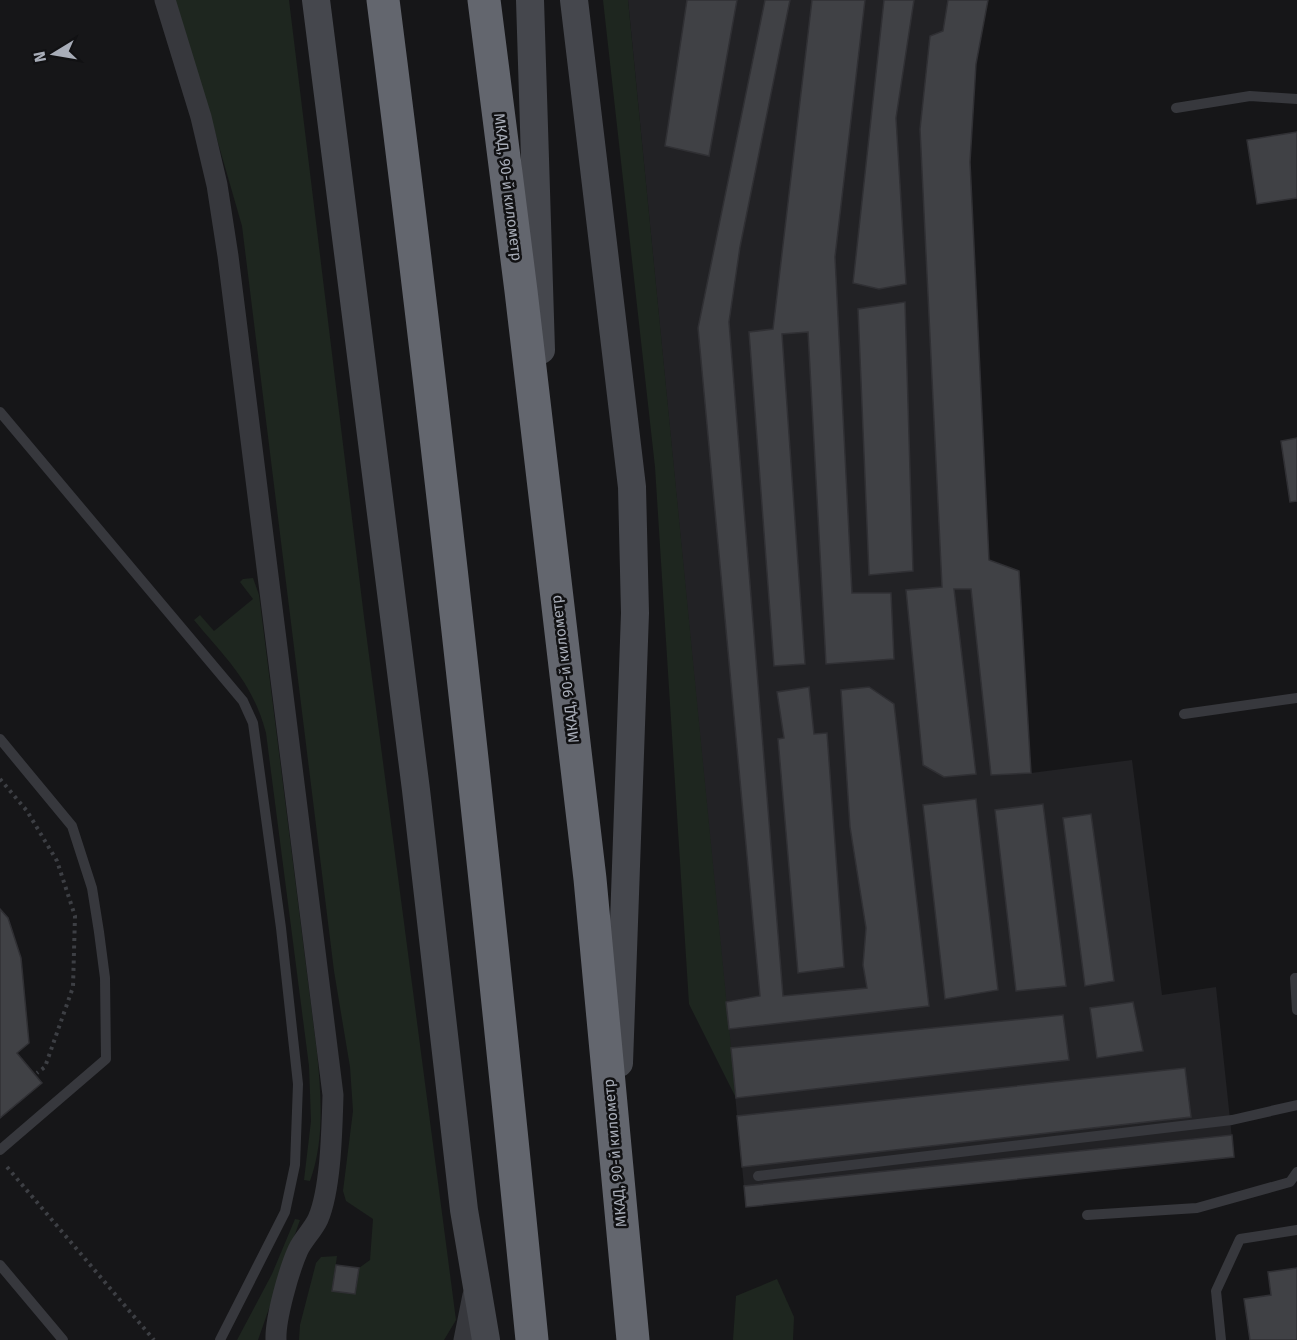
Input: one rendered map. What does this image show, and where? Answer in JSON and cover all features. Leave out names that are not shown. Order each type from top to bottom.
[{"type":"highway","points":[[382,0],[409,209],[496,980],[532,1340]]},
{"type":"highway","name":"МКАД, 90-й километр","points":[[484,0],[590,879],[633,1340]]},
{"type":"main road","points":[[316,0],[416,790],[464,1210],[486,1340]]},
{"type":"main road","points":[[530,0],[546,508]]},
{"type":"main road","points":[[574,0],[633,487],[635,613],[616,1155]]},
{"type":"street","points":[[165,0],[201,117],[217,185],[228,256],[333,1095],[331,1151],[322,1203],[318,1219],[298,1251],[275,1335]]},
{"type":"street","points":[[464,1340],[475,1276]]},
{"type":"lane","points":[[1176,108],[1250,96],[1297,99]]},
{"type":"lane","points":[[0,411],[243,701],[253,723],[282,928],[298,1084],[296,1165],[285,1212],[220,1340]]},
{"type":"lane","points":[[1184,714],[1297,698]]},
{"type":"lane","points":[[0,739],[72,826],[92,888],[106,995],[106,1059],[0,1150]]},
{"type":"lane","points":[[1297,978],[1295,978],[1297,1010]]},
{"type":"lane","points":[[758,1176],[1232,1120],[1297,1105]]},
{"type":"lane","points":[[1087,1215],[1197,1208],[1290,1182],[1297,1172]]},
{"type":"lane","points":[[1221,1340],[1216,1291],[1240,1239],[1297,1230]]},
{"type":"lane","points":[[0,1265],[63,1340]]},
{"type":"path","points":[[0,779],[27,811],[57,861],[75,916],[73,987],[45,1067],[37,1073]]},
{"type":"path","points":[[0,1159],[154,1340]]},
{"type":"shaded area","points":[[171,0],[289,0],[364,617],[456,1320],[444,1340],[299,1340],[300,1325],[316,1263],[321,1257],[337,1256],[332,1291],[355,1294],[359,1268],[370,1260],[373,1219],[346,1201],[343,1191],[353,1111],[350,1067],[334,971],[242,226],[208,108]]},
{"type":"shaded area","points":[[603,0],[628,0],[736,1098],[689,1004],[655,467]]},
{"type":"shaded area","points":[[628,0],[988,0],[976,64],[970,162],[989,560],[1019,571],[1031,773],[1132,760],[1162,995],[1216,987],[1234,1157],[746,1207]]},
{"type":"shaded area","points":[[253,578],[259,595],[317,1052],[320,1134],[310,1181],[304,1180],[311,1121],[309,1066],[266,733],[246,685],[194,620],[200,615],[214,631],[253,599],[240,582],[243,579]]},
{"type":"shaded area","points":[[295,1219],[300,1220],[258,1340],[237,1340],[272,1274]]},
{"type":"shaded area","points":[[777,1279],[794,1317],[793,1340],[733,1340],[736,1296]]},
{"type":"building","points":[[687,0],[737,0],[709,156],[665,146]]},
{"type":"building","points":[[765,0],[790,0],[740,247],[729,322],[783,996],[867,988],[863,965],[866,928],[850,827],[841,690],[869,687],[894,704],[929,1006],[729,1029],[726,1002],[760,996],[698,328]]},
{"type":"building","points":[[812,0],[865,0],[835,257],[852,593],[891,593],[894,659],[826,664],[808,332],[782,334],[805,664],[774,666],[749,332],[773,329]]},
{"type":"building","points":[[884,0],[914,0],[896,118],[906,284],[879,289],[853,283]]},
{"type":"building","points":[[948,0],[988,0],[976,64],[970,162],[989,560],[1019,571],[1031,773],[991,775],[971,589],[954,589],[976,774],[944,777],[923,765],[906,590],[942,587],[920,129],[930,36],[943,31]]},
{"type":"building","points":[[1297,132],[1297,198],[1257,204],[1247,140]]},
{"type":"building","points":[[905,302],[913,571],[869,575],[858,309]]},
{"type":"building","points":[[1297,438],[1297,501],[1290,502],[1281,441]]},
{"type":"building","points":[[809,687],[814,734],[827,733],[844,967],[798,973],[778,739],[784,738],[777,692]]},
{"type":"building","points":[[976,799],[998,990],[945,999],[923,805]]},
{"type":"building","points":[[1043,804],[1066,986],[1016,991],[995,810]]},
{"type":"building","points":[[1091,814],[1114,981],[1085,986],[1063,818]]},
{"type":"building","points":[[0,909],[8,918],[21,958],[29,1043],[17,1053],[42,1083],[0,1118]]},
{"type":"building","points":[[1133,1002],[1143,1051],[1097,1058],[1090,1008]]},
{"type":"building","points":[[1063,1015],[1069,1060],[736,1098],[731,1048]]},
{"type":"building","points":[[1185,1068],[1191,1117],[742,1167],[737,1116]]},
{"type":"building","points":[[1232,1135],[1234,1157],[746,1207],[744,1186]]},
{"type":"building","points":[[336,1265],[359,1268],[355,1294],[332,1291]]},
{"type":"building","points":[[1297,1268],[1297,1340],[1250,1340],[1244,1299],[1271,1295],[1268,1272]]}]
